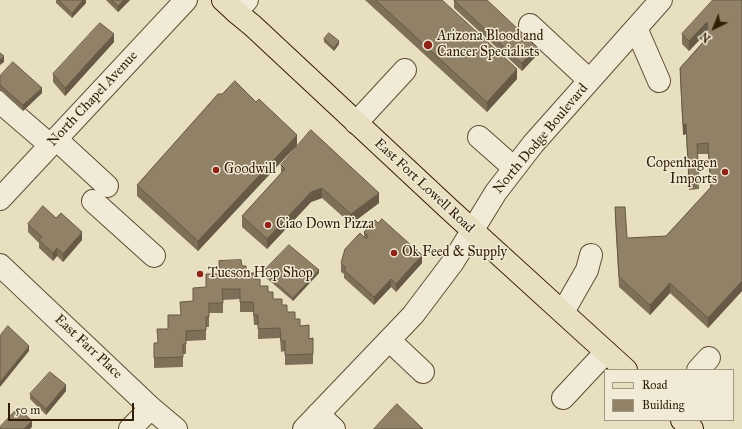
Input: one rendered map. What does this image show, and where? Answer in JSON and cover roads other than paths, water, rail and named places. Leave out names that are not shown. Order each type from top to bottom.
[{"type":"main road","name":"East Fort Lowell Road","points":[[235,4],[253,26],[356,123],[625,369]]},
{"type":"main road","points":[[683,421],[692,429]]},
{"type":"street","name":"North Chapel Avenue","points":[[0,199],[186,0]]},
{"type":"street","name":"North Dodge Boulevard","points":[[311,422],[413,315],[453,262],[496,192],[514,168],[589,80],[661,0]]},
{"type":"street","points":[[530,25],[589,80]]},
{"type":"street","points":[[636,28],[659,81]]},
{"type":"street","points":[[356,123],[405,70]]},
{"type":"street","points":[[0,102],[53,142],[100,193],[154,256]]},
{"type":"street","points":[[479,137],[514,168]]},
{"type":"street","points":[[563,312],[587,270],[592,255]]},
{"type":"street","name":"East Farr Place","points":[[0,265],[151,408],[176,429]]},
{"type":"street","points":[[389,340],[423,372]]},
{"type":"street","points":[[563,398],[606,352]]},
{"type":"street","points":[[130,429],[151,408]]},
{"type":"street","points":[[311,422],[334,429]]},
{"type":"place","name":"Arizona Blood and Cancer Specialists","points":[[428,45]]},
{"type":"place","name":"Goodwill","points":[[216,170]]},
{"type":"place","name":"Copenhagen Imports","points":[[725,172]]},
{"type":"place","name":"Ciao Down Pizza","points":[[268,225]]},
{"type":"place","name":"Ok Feed & Supply","points":[[394,253]]},
{"type":"place","name":"Tucson Hop Shop","points":[[200,274]]}]
